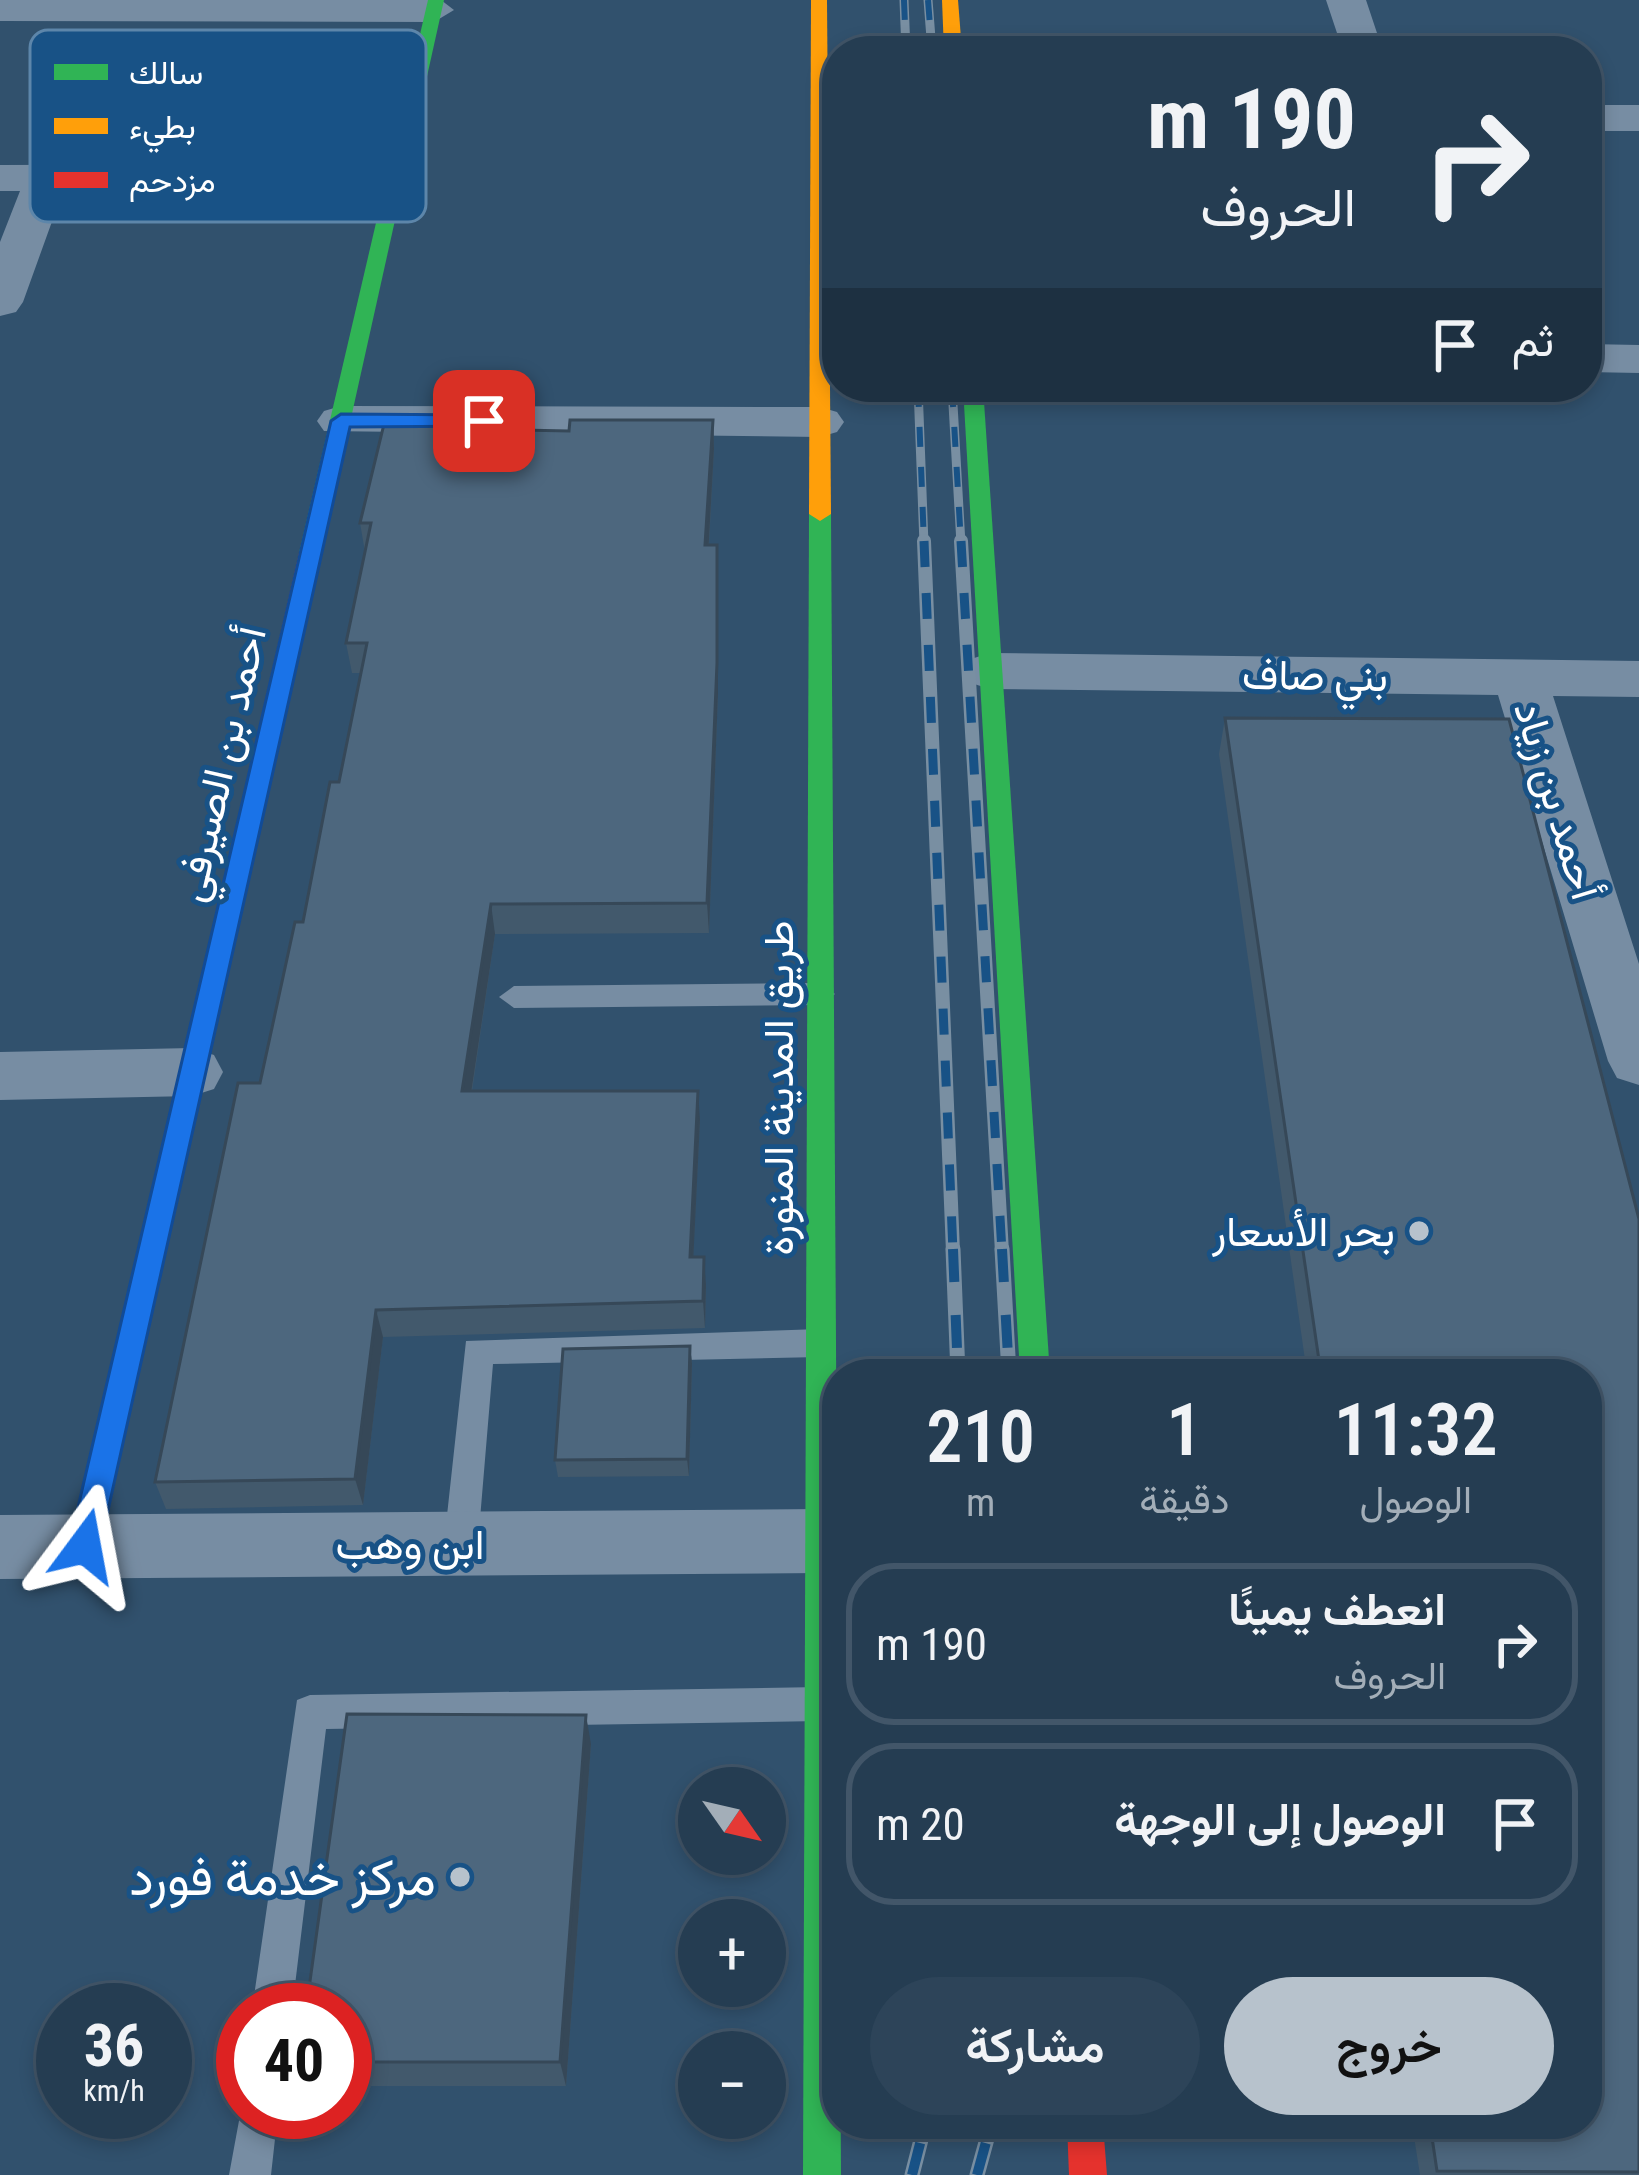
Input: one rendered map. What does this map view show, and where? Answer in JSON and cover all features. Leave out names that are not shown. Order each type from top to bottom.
[{"type":"main road","name":"طريق المدينة المنورة","points":[[819,0],[822,2175]]},
{"type":"main road","points":[[950,0],[952,36]]},
{"type":"main road","name":"أحمد بن الصيرفي","points":[[426,45],[435,5]]},
{"type":"main road","name":"أحمد بن الصيرفي","points":[[85,1546],[386,222]]},
{"type":"main road","points":[[974,402],[1034,1359]]},
{"type":"main road","points":[[1086,2139],[1088,2175]]},
{"type":"street","points":[[1346,0],[1358,36]]},
{"type":"street","points":[[0,8],[435,5]]},
{"type":"street","points":[[1602,118],[1639,118]]},
{"type":"street","points":[[0,302],[30,221]]},
{"type":"street","points":[[1602,358],[1639,358]]},
{"type":"street","points":[[341,421],[820,422]]},
{"type":"street","name":"بني صاف","points":[[990,671],[1639,679]]},
{"type":"street","name":"أحمد بن زياد","points":[[1520,677],[1635,1038]]},
{"type":"street","points":[[0,1076],[192,1072]]},
{"type":"street","name":"ابن وهب","points":[[0,1547],[821,1541]]},
{"type":"lane","points":[[514,997],[820,994]]},
{"type":"lane","points":[[461,1543],[478,1351],[820,1342]]},
{"type":"lane","points":[[275,1983],[310,1712],[821,1704]]},
{"type":"lane","points":[[250,2175],[255,2139]]},
{"type":"building","points":[[473,419],[471,429],[569,431],[570,420],[713,420],[705,545],[717,545],[717,663],[707,903],[491,904],[462,1091],[698,1091],[690,1257],[704,1257],[703,1301],[376,1310],[355,1479],[155,1482],[238,1083],[260,1083],[295,922],[303,922],[330,782],[339,782],[367,643],[346,643],[371,523],[360,523],[385,420]]},
{"type":"building","points":[[1225,718],[1509,719],[1639,1219],[1639,2172],[1437,2171],[1432,2139],[1602,2139],[1602,1359],[1319,1359]]},
{"type":"building","points":[[690,1346],[687,1459],[555,1460],[563,1349]]},
{"type":"building","name":"مركز خدمة فورد","points":[[347,1714],[586,1715],[560,2062],[372,2062],[372,1983],[310,1983]]},
{"type":"railway","points":[[904,0],[905,36]]},
{"type":"railway","points":[[928,0],[931,36]]},
{"type":"railway","points":[[919,402],[924,544]]},
{"type":"railway","points":[[953,402],[961,544]]},
{"type":"railway","points":[[924,541],[953,1252]]},
{"type":"railway","points":[[961,541],[1002,1252]]},
{"type":"railway","points":[[953,1249],[957,1359]]},
{"type":"railway","points":[[1002,1249],[1008,1359]]},
{"type":"railway","points":[[912,2175],[921,2139]]},
{"type":"railway","points":[[977,2175],[987,2139]]},
{"type":"traffic: fast","points":[[426,44],[436,0]]},
{"type":"traffic: fast","points":[[310,553],[385,222]]},
{"type":"traffic: fast","points":[[974,402],[1034,1359]]},
{"type":"traffic: fast","points":[[820,514],[822,2175]]},
{"type":"traffic: slow","points":[[819,0],[820,514]]},
{"type":"traffic: slow","points":[[950,0],[952,36]]},
{"type":"traffic: slow","points":[[85,1546],[193,1069]]},
{"type":"traffic: jam","points":[[193,1069],[310,553]]},
{"type":"traffic: jam","points":[[1086,2139],[1088,2175]]},
{"type":"place","name":"بحر الأسعار","points":[[1419,1231]]},
{"type":"place","name":"مركز خدمة فورد","points":[[460,1877]]},
{"type":"route","points":[[85,1546],[341,421],[484,421]]}]
